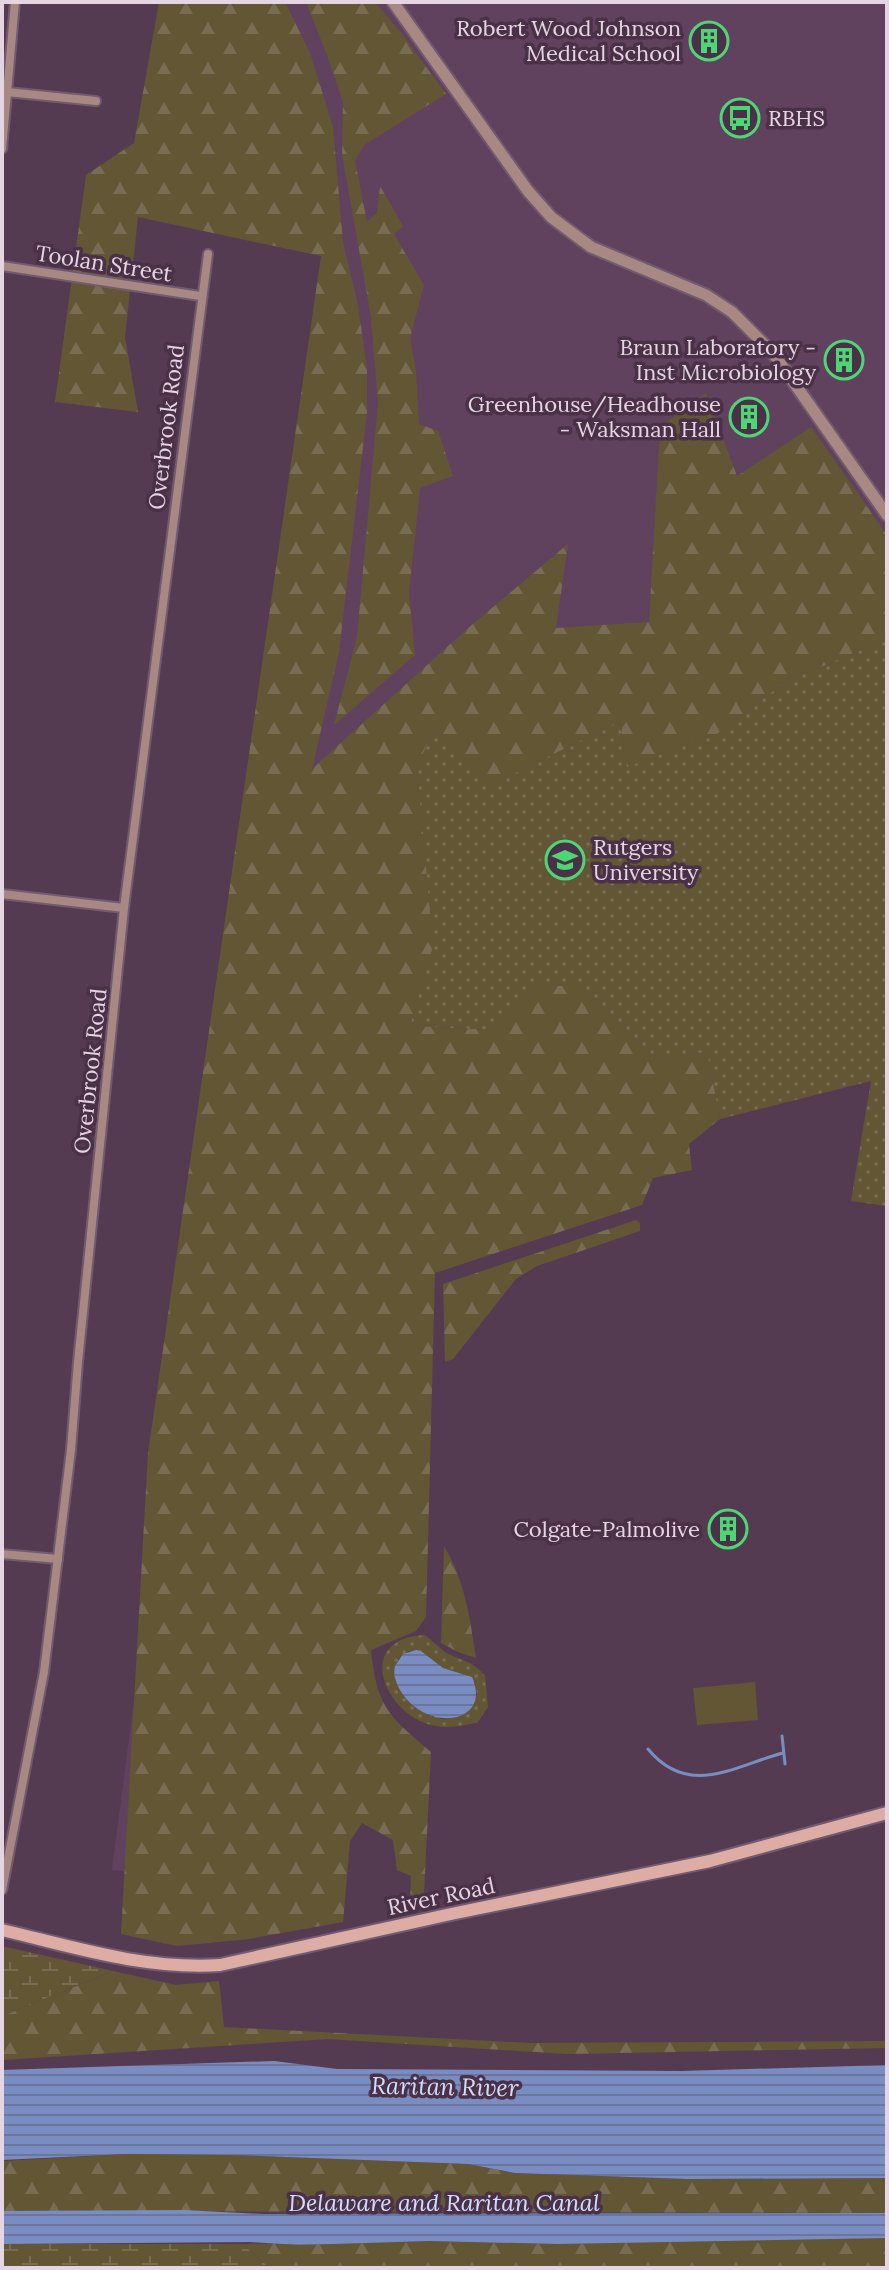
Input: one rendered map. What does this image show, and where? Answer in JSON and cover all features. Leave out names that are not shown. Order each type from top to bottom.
[{"type":"main road","name":"River Road","points":[[2,1930],[142,1963],[194,1967],[220,1965],[710,1861],[887,1813]]},
{"type":"street","points":[[2,149],[15,2]]},
{"type":"street","points":[[393,2],[528,191],[551,217],[591,247],[706,295],[732,312],[773,353],[887,515]]},
{"type":"street","points":[[7,92],[96,101]]},
{"type":"street","name":"Overbrook Road","points":[[2,1890],[44,1672],[124,908],[200,296],[208,254]]},
{"type":"street","name":"Toolan Street","points":[[2,266],[200,296]]},
{"type":"street","points":[[2,894],[124,908]]},
{"type":"street","points":[[2,1554],[58,1559]]},
{"type":"shaded area","name":"Rutgers University","points":[[159,2],[887,2],[887,1073],[336,1226],[227,1883],[112,1870],[270,647],[325,252]]},
{"type":"green space","points":[[159,2],[285,2],[310,53],[333,127],[343,242],[358,305],[367,370],[367,413],[339,652],[312,769],[467,629],[568,544],[556,628],[649,622],[660,427],[706,393],[737,476],[811,427],[887,535],[887,639],[785,682],[718,733],[627,767],[620,721],[493,784],[434,728],[417,767],[433,946],[410,1026],[496,1030],[540,986],[580,986],[656,1059],[707,1052],[720,1119],[689,1144],[692,1170],[653,1178],[642,1205],[435,1273],[426,1617],[416,1631],[371,1650],[377,1685],[388,1709],[431,1752],[424,1894],[410,1901],[411,1876],[397,1870],[393,1840],[362,1823],[350,1841],[343,1922],[249,1939],[177,1946],[121,1934],[148,1453],[321,256],[138,217],[125,337],[138,412],[55,402],[86,175],[134,143]]},
{"type":"green space","points":[[306,2],[375,2],[446,94],[364,145],[355,161],[367,222],[377,213],[380,186],[403,226],[394,234],[424,285],[410,338],[416,371],[419,424],[438,431],[453,476],[420,488],[409,593],[415,655],[334,725],[357,637],[378,403],[371,317],[342,154],[343,102]]},
{"type":"green space","points":[[887,639],[887,1206],[851,1201],[871,1081],[720,1119],[707,1052],[656,1059],[580,986],[540,986],[496,1030],[410,1026],[432,946],[417,767],[434,728],[493,784],[620,721],[627,766],[718,733],[785,682]]},
{"type":"green space","points":[[636,1220],[640,1223],[640,1231],[537,1266],[516,1279],[453,1359],[445,1362],[443,1284]]},
{"type":"green space","points":[[444,1546],[462,1586],[476,1658],[441,1643]]},
{"type":"green space","points":[[425,1635],[446,1653],[472,1664],[485,1675],[488,1707],[478,1722],[450,1727],[429,1725],[407,1713],[395,1700],[383,1672],[384,1659],[391,1647],[404,1639]],"holes":[[[409,1651],[421,1651],[443,1668],[463,1674],[475,1683],[477,1694],[464,1713],[441,1719],[398,1659]]]},
{"type":"green space","points":[[755,1682],[758,1720],[697,1725],[693,1688]]},
{"type":"green space","points":[[2,1946],[113,1971],[2,2016]]},
{"type":"green space","points":[[113,1971],[176,1985],[219,1981],[224,2027],[530,2043],[887,2041],[887,2048],[567,2054],[328,2039],[2,2060],[2,2016]]},
{"type":"green space","points":[[126,2154],[468,2164],[515,2173],[688,2179],[887,2178],[887,2213],[2,2211],[2,2161]]},
{"type":"green space","points":[[887,2238],[887,2268],[270,2268],[242,2244],[429,2241],[558,2244]]},
{"type":"green space","points":[[2,2244],[242,2244],[270,2268],[2,2268]]},
{"type":"water","points":[[416,1650],[443,1668],[472,1677],[476,1693],[473,1705],[465,1713],[454,1718],[440,1718],[425,1713],[411,1704],[400,1690],[395,1678],[395,1666],[403,1654]]},
{"type":"water","name":"Raritan River","points":[[274,2061],[337,2069],[682,2071],[887,2065],[887,2178],[688,2179],[515,2173],[468,2164],[234,2155],[126,2154],[2,2160],[2,2070]]},
{"type":"water","points":[[183,2210],[263,2214],[887,2213],[887,2238],[558,2244],[429,2241],[300,2245],[249,2242],[2,2244],[2,2211]]},
{"type":"waterway","points":[[782,1736],[785,1764]]},
{"type":"waterway","points":[[648,1749],[664,1764],[696,1775],[730,1770],[783,1753]]},
{"type":"place","name":"Robert Wood Johnson Medical School","points":[[709,41]]},
{"type":"place","name":"RBHS","points":[[740,118]]},
{"type":"place","name":"Braun Laboratory - Inst Microbiology","points":[[844,360]]},
{"type":"place","name":"Greenhouse/Headhouse - Waksman Hall","points":[[749,417]]},
{"type":"place","name":"Rutgers University","points":[[565,860]]},
{"type":"place","name":"Colgate-Palmolive","points":[[728,1529]]},
{"type":"water label","name":"Delaware and Raritan Canal","points":[[444,2203]]}]
